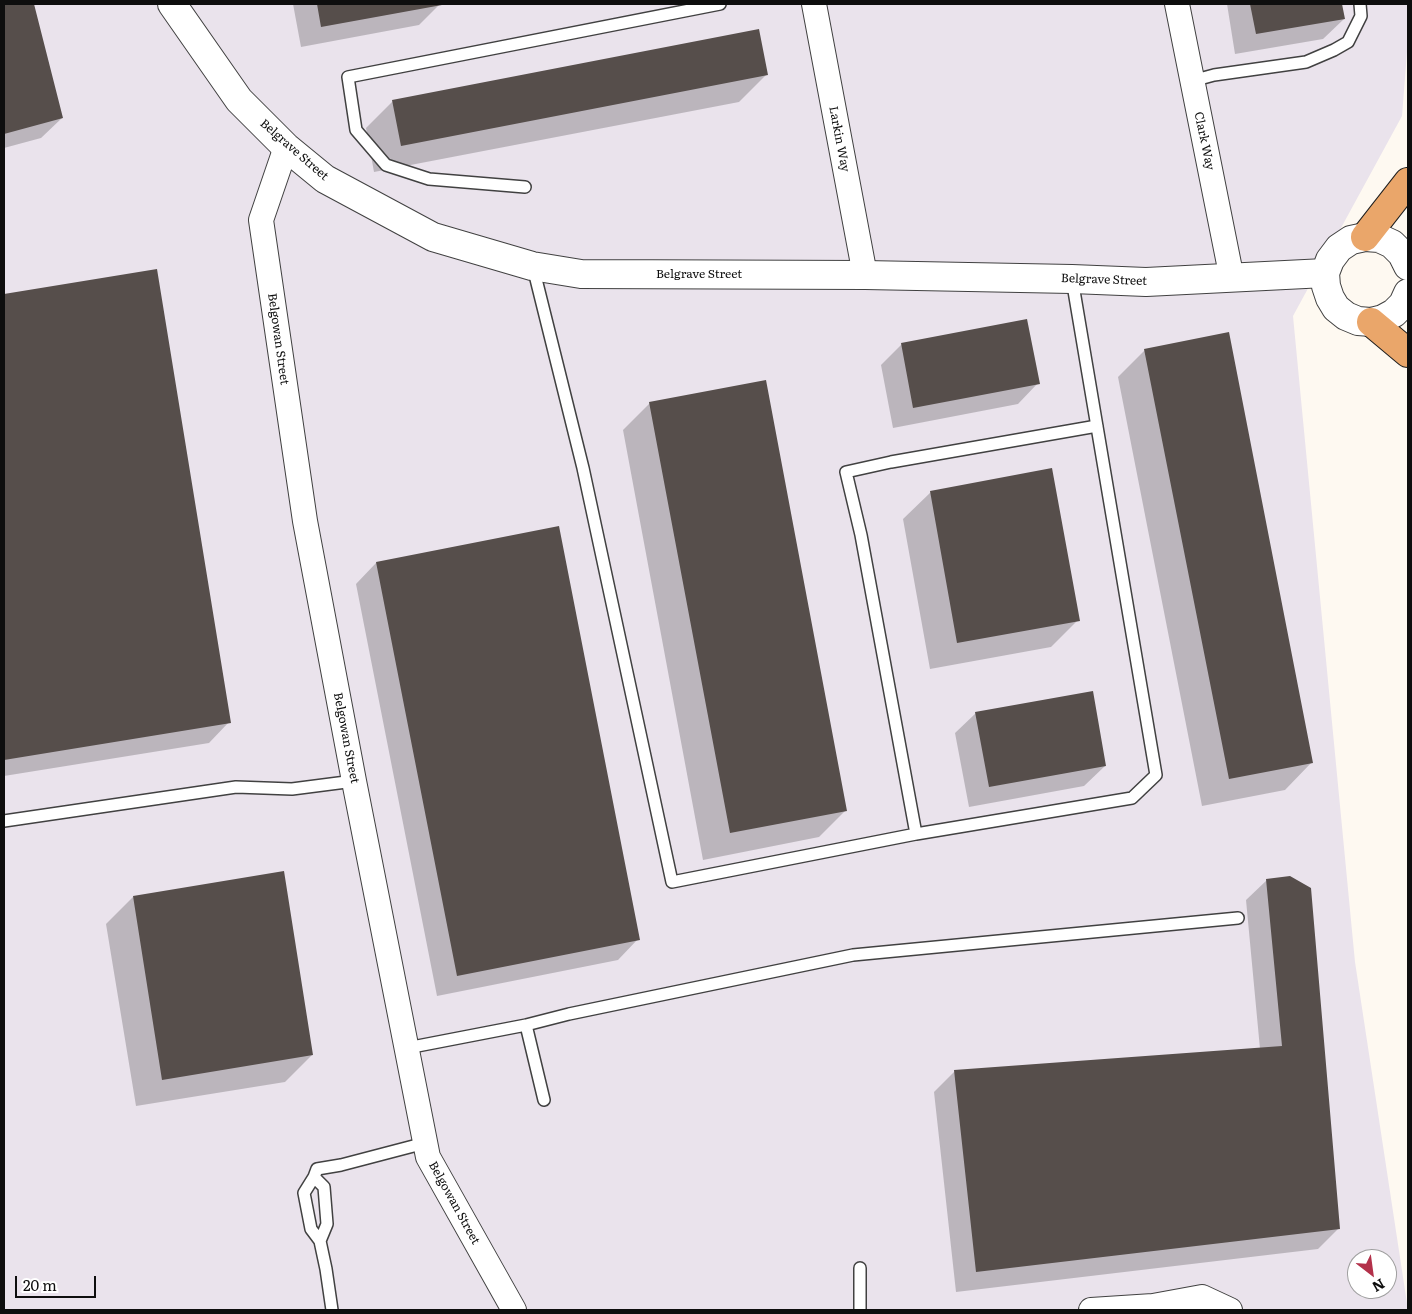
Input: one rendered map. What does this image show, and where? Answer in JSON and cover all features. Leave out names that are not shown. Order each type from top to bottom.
[{"type":"highway","points":[[1365,237],[1408,182]]},
{"type":"highway","points":[[1371,322],[1408,353]]},
{"type":"street","name":"Belgrave Street","points":[[172,4],[239,100],[286,147],[325,179],[433,237],[532,266],[581,274],[865,275],[1072,278],[1146,282],[1326,273]]},
{"type":"street","name":"Larkin Way","points":[[814,4],[865,275]]},
{"type":"street","name":"Clark Way","points":[[1177,4],[1232,279]]},
{"type":"street","name":"Belgowan Street","points":[[286,147],[261,220],[305,520],[406,1048],[428,1157],[514,1310]]},
{"type":"street","points":[[1408,266],[1402,254],[1392,244],[1379,238],[1365,237],[1351,240],[1339,248],[1330,260],[1326,273],[1326,286],[1336,308],[1346,316],[1358,321],[1371,322],[1383,319],[1394,313],[1403,304],[1408,293]]},
{"type":"street","points":[[1091,1310],[1153,1306],[1202,1297],[1230,1310]]},
{"type":"lane","points":[[525,187],[429,179],[386,165],[356,130],[348,77],[720,4]]},
{"type":"lane","points":[[1192,81],[1214,75],[1306,62],[1334,50],[1348,42],[1361,16],[1360,4]]},
{"type":"lane","points":[[532,266],[583,468],[672,882],[916,834],[1132,798],[1156,775],[1072,278]]},
{"type":"lane","points":[[916,834],[861,535],[846,472],[891,462],[1097,426]]},
{"type":"lane","points":[[4,821],[236,787],[292,789],[354,781]]},
{"type":"lane","points":[[406,1048],[526,1025],[579,1012],[853,955],[1238,918]]},
{"type":"lane","points":[[526,1025],[544,1100]]},
{"type":"lane","points":[[332,1310],[320,1241],[311,1229],[304,1193],[317,1169],[341,1165],[425,1143]]},
{"type":"lane","points":[[314,1176],[324,1188],[327,1224],[320,1241]]},
{"type":"lane","points":[[860,1268],[860,1310]]},
{"type":"shaded area","points":[[4,4],[1408,4],[1408,39],[1402,116],[1293,316],[1355,962],[1408,1310],[4,1310]]},
{"type":"building","points":[[4,4],[34,4],[63,118],[4,134]]},
{"type":"building","points":[[317,4],[442,4],[442,5],[321,27]]},
{"type":"building","points":[[1250,4],[1342,4],[1345,19],[1256,34]]},
{"type":"building","points":[[759,29],[768,75],[401,146],[392,100]]},
{"type":"building","points":[[157,269],[231,723],[4,760],[4,294]]},
{"type":"building","points":[[1027,319],[1040,384],[913,408],[901,343]]},
{"type":"building","points":[[1229,332],[1313,763],[1229,779],[1144,349]]},
{"type":"building","points":[[766,380],[847,811],[730,833],[649,402]]},
{"type":"building","points":[[1052,468],[1080,621],[957,643],[930,491]]},
{"type":"building","points":[[559,526],[640,940],[457,976],[376,562]]},
{"type":"building","points":[[1093,691],[1106,766],[989,787],[975,712]]},
{"type":"building","points":[[284,871],[313,1055],[162,1080],[133,896]]},
{"type":"building","points":[[1290,876],[1311,888],[1340,1229],[976,1272],[954,1070],[1282,1046],[1266,879]]}]
